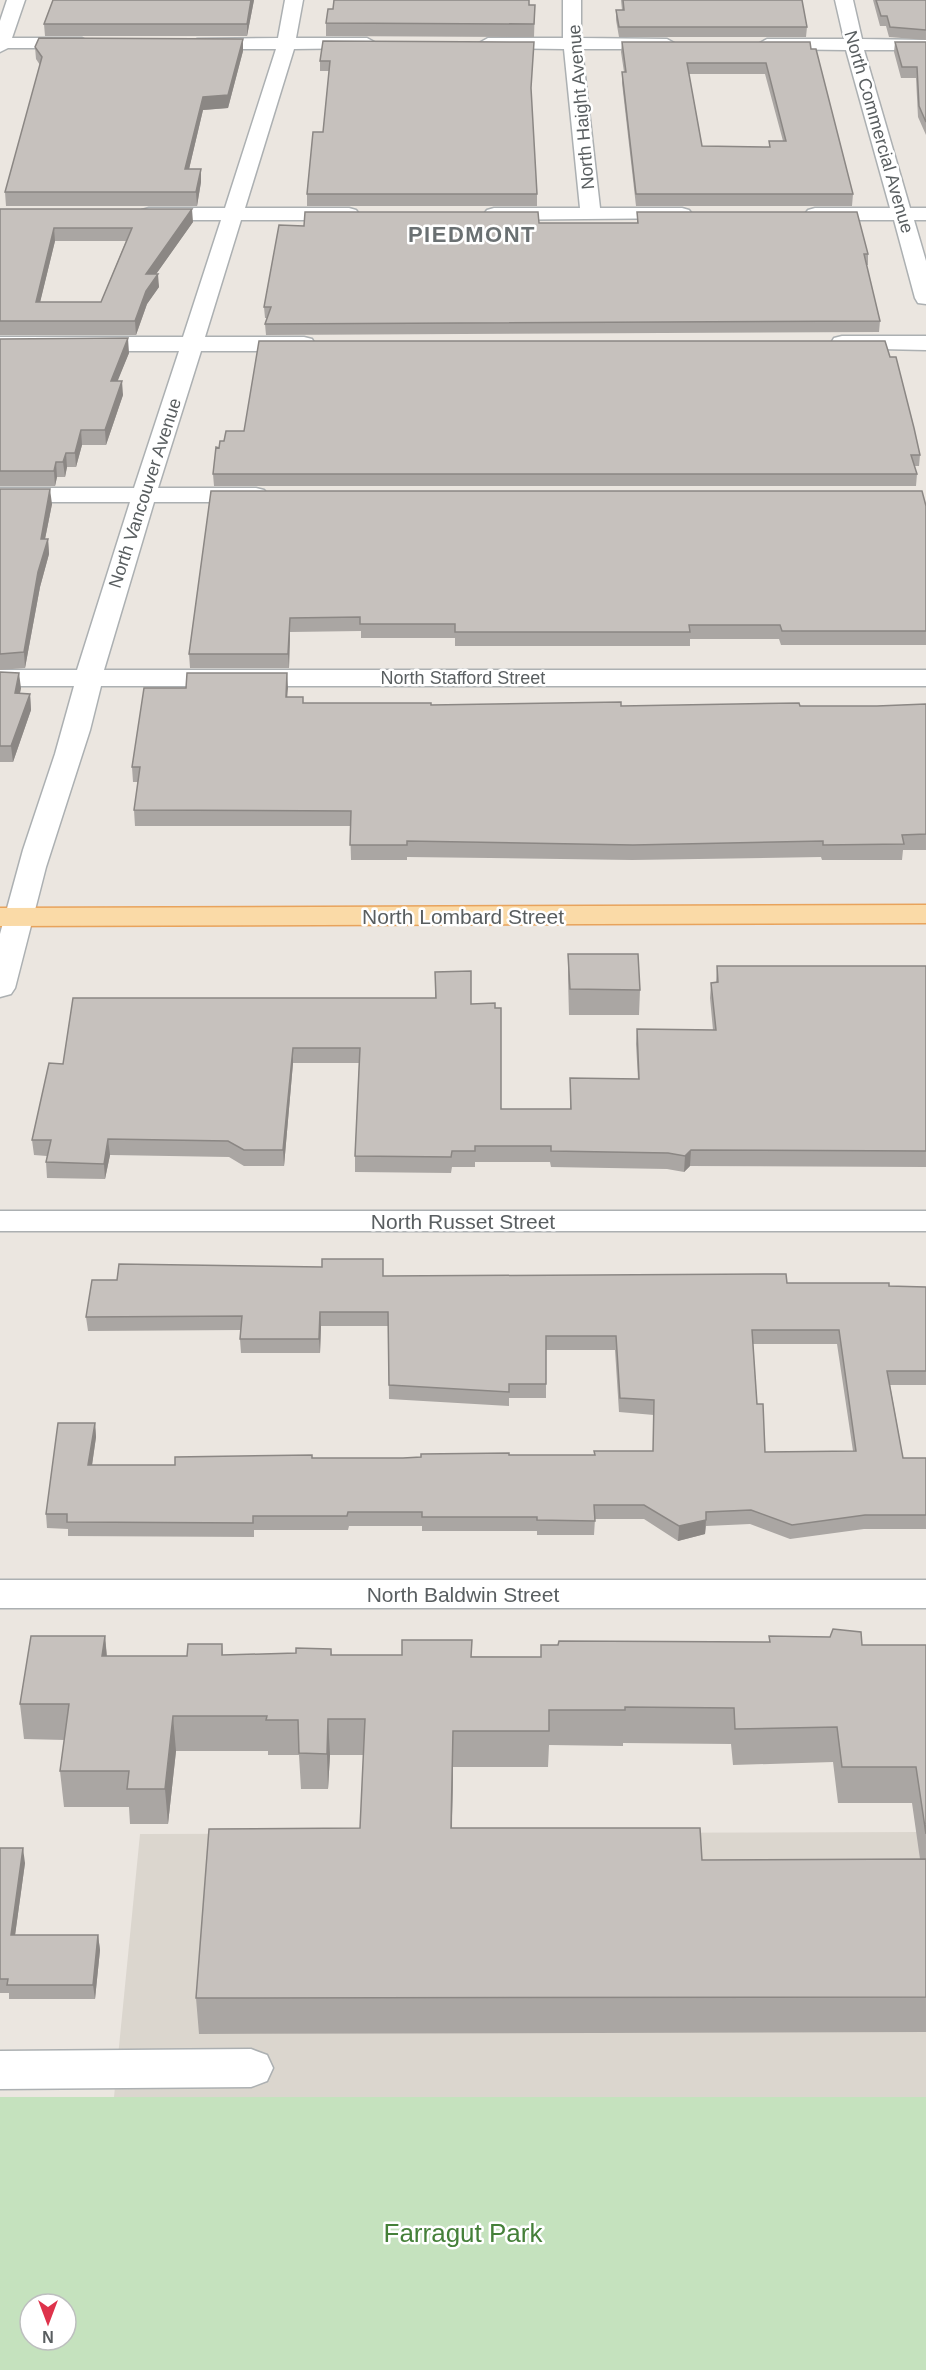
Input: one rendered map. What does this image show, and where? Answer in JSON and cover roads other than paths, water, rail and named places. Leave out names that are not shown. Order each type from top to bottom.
[{"type":"main road","name":"North Lombard Street","points":[[10,917],[926,914]]},
{"type":"street","points":[[16,0],[0,44],[105,44]]},
{"type":"street","name":"North Vancouver Avenue","points":[[0,988],[10,917],[33,865],[86,699],[93,656],[234,214],[286,44],[294,0]]},
{"type":"street","name":"North Haight Avenue","points":[[572,0],[572,43],[591,214]]},
{"type":"street","name":"North Commercial Avenue","points":[[844,0],[854,45],[926,298]]},
{"type":"street","points":[[176,44],[390,43]]},
{"type":"street","points":[[469,43],[688,44]]},
{"type":"street","points":[[746,44],[926,45]]},
{"type":"street","points":[[134,214],[369,214]]},
{"type":"street","points":[[474,214],[707,214]]},
{"type":"street","points":[[799,214],[926,214]]},
{"type":"street","points":[[826,343],[926,343]]},
{"type":"street","points":[[0,344],[329,344]]},
{"type":"street","points":[[0,495],[281,495]]},
{"type":"street","name":"North Stafford Street","points":[[0,678],[926,678]]},
{"type":"street","name":"North Russet Street","points":[[0,1221],[926,1221]]},
{"type":"street","name":"North Baldwin Street","points":[[0,1594],[926,1594]]},
{"type":"street","points":[[0,2070],[250,2068]]},
{"type":"district","name":"PIEDMONT","points":[[472,234]]},
{"type":"park label","name":"Farragut Park","points":[[463,2233]]}]
